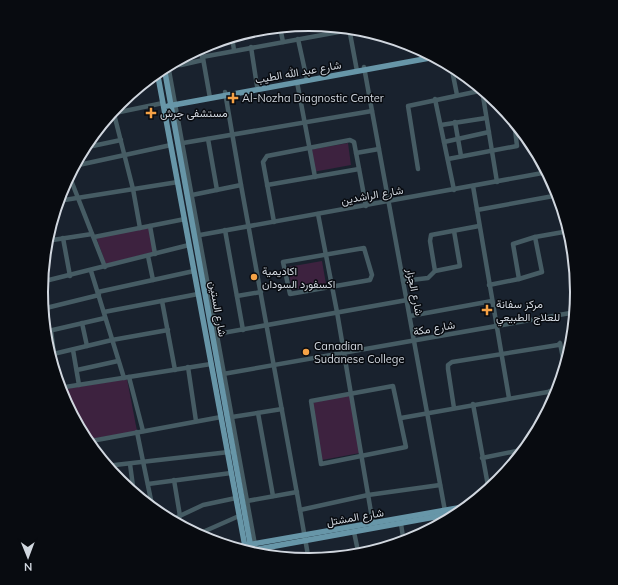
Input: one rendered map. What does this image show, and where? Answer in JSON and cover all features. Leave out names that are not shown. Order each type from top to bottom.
[{"type":"main road","name":"شارع عبد الله الطيب","points":[[364,68],[417,55]]},
{"type":"main road","name":"شارع عبد الله الطيب","points":[[225,94],[257,86],[426,58]]},
{"type":"main road","name":"شارع الستين","points":[[166,74],[173,103],[208,296],[230,451],[250,547]]},
{"type":"main road","name":"شارع الستين","points":[[159,79],[211,364],[219,375],[221,417],[230,451]]},
{"type":"main road","name":"شارع عبد الله الطيب","points":[[164,105],[297,82],[306,79]]},
{"type":"main road","points":[[188,236],[197,235]]},
{"type":"main road","name":"شارع الستين","points":[[232,461],[231,473],[239,516],[250,547]]},
{"type":"main road","name":"شارع المشتل","points":[[257,549],[373,524],[444,516]]},
{"type":"main road","name":"شارع المشتل","points":[[305,538],[354,532],[444,516]]},
{"type":"street","points":[[180,65],[234,50],[333,32]]},
{"type":"street","points":[[281,33],[283,42]]},
{"type":"street","points":[[352,35],[357,69]]},
{"type":"street","points":[[298,39],[306,79]]},
{"type":"street","points":[[233,43],[234,50]]},
{"type":"street","points":[[251,47],[257,86]]},
{"type":"street","points":[[202,54],[210,97]]},
{"type":"street","name":"شارع الجزار","points":[[364,68],[446,515]]},
{"type":"street","points":[[169,72],[173,103],[183,143],[184,165],[192,195],[197,235]]},
{"type":"street","points":[[453,74],[457,95]]},
{"type":"street","points":[[297,82],[315,177]]},
{"type":"street","points":[[418,169],[408,106],[476,91]]},
{"type":"street","points":[[225,94],[308,554]]},
{"type":"street","points":[[435,99],[454,190]]},
{"type":"street","points":[[484,99],[497,182]]},
{"type":"street","points":[[120,112],[164,105]]},
{"type":"street","points":[[183,143],[372,111]]},
{"type":"street","points":[[114,118],[125,155],[140,228]]},
{"type":"street","points":[[441,125],[486,118]]},
{"type":"street","points":[[455,122],[461,156]]},
{"type":"street","points":[[444,142],[489,132]]},
{"type":"street","points":[[448,159],[517,146],[515,132]]},
{"type":"street","points":[[208,139],[217,190]]},
{"type":"street","points":[[93,146],[121,140]]},
{"type":"street","points":[[274,222],[263,162],[266,156],[309,148],[353,141],[366,206]]},
{"type":"street","points":[[82,164],[171,145]]},
{"type":"street","points":[[356,153],[379,149]]},
{"type":"street","points":[[267,185],[359,169]]},
{"type":"street","name":"شارع الراشدين","points":[[197,235],[366,206],[542,173]]},
{"type":"street","points":[[72,182],[105,267]]},
{"type":"street","points":[[64,200],[178,182]]},
{"type":"street","points":[[192,195],[241,185]]},
{"type":"street","points":[[473,186],[509,398]]},
{"type":"street","points":[[477,210],[553,196]]},
{"type":"street","points":[[318,214],[337,312],[373,524]]},
{"type":"street","points":[[53,240],[140,228],[184,219]]},
{"type":"street","points":[[150,226],[155,254]]},
{"type":"street","points":[[435,271],[430,241],[431,235],[480,226]]},
{"type":"street","points":[[519,279],[513,244],[563,229]]},
{"type":"street","points":[[226,230],[242,330]]},
{"type":"street","points":[[403,281],[428,278],[435,271],[460,266],[454,231]]},
{"type":"street","points":[[489,285],[519,279],[542,272],[535,237]]},
{"type":"street","points":[[63,238],[70,276]]},
{"type":"street","points":[[48,281],[92,271],[189,245]]},
{"type":"street","points":[[364,248],[372,275],[370,280],[290,294],[283,262],[326,254],[364,248]]},
{"type":"street","points":[[148,256],[153,280]]},
{"type":"street","points":[[92,271],[118,361],[126,378],[140,432],[143,462],[151,501]]},
{"type":"street","points":[[48,307],[98,293],[194,271]]},
{"type":"street","points":[[237,296],[261,292]]},
{"type":"street","points":[[104,312],[198,294]]},
{"type":"street","points":[[208,296],[217,334],[219,375],[232,417],[248,501],[251,547]]},
{"type":"street","points":[[217,334],[407,300]]},
{"type":"street","points":[[162,301],[175,370]]},
{"type":"street","points":[[410,316],[492,301]]},
{"type":"street","name":"شارع مكة","points":[[219,375],[570,313]]},
{"type":"street","points":[[51,333],[51,330],[105,318]]},
{"type":"street","points":[[82,323],[87,346]]},
{"type":"street","points":[[412,327],[418,335],[424,338]]},
{"type":"street","points":[[55,354],[112,340],[168,330]]},
{"type":"street","points":[[454,408],[448,365],[452,362],[558,345],[560,343],[563,356]]},
{"type":"street","points":[[73,350],[79,385]]},
{"type":"street","points":[[77,370],[118,361]]},
{"type":"street","points":[[65,387],[211,364]]},
{"type":"street","points":[[188,367],[196,421]]},
{"type":"street","points":[[393,386],[406,447],[323,464],[319,462],[311,402],[351,394],[393,386]]},
{"type":"street","points":[[401,418],[550,391],[550,394]]},
{"type":"street","points":[[473,404],[487,483]]},
{"type":"street","points":[[232,417],[282,409]]},
{"type":"street","points":[[258,413],[273,496]]},
{"type":"street","points":[[94,440],[221,417]]},
{"type":"street","points":[[112,465],[230,451]]},
{"type":"street","points":[[482,458],[517,451]]},
{"type":"street","points":[[130,464],[133,485]]},
{"type":"street","points":[[148,484],[231,473]]},
{"type":"street","points":[[174,480],[180,516]]},
{"type":"street","points":[[300,510],[368,495],[440,485]]},
{"type":"street","points":[[248,501],[297,492]]},
{"type":"street","points":[[176,518],[203,505],[236,498]]},
{"type":"street","points":[[204,532],[239,516]]},
{"type":"street","points":[[400,524],[403,536]]},
{"type":"street","points":[[354,532],[358,549]]},
{"type":"shaded area","points":[[348,143],[351,165],[313,172],[309,150]]},
{"type":"shaded area","points":[[149,228],[153,252],[106,264],[96,237]]},
{"type":"shaded area","points":[[322,261],[326,284],[292,290],[288,267]]},
{"type":"shaded area","points":[[127,379],[137,431],[93,439],[74,408],[65,389]]},
{"type":"shaded area","points":[[350,395],[360,453],[322,460],[311,403]]},
{"type":"place","name":"Al-Nozha Diagnostic Center","points":[[233,98]]},
{"type":"place","name":"مستشفى جرش","points":[[151,113]]},
{"type":"place","name":"اكاديمية اكسفورد السودان","points":[[254,277]]},
{"type":"place","name":"مركز سفانة للعلاج الطبيعي","points":[[487,310]]},
{"type":"place","name":"Canadian Sudanese College","points":[[306,352]]}]
